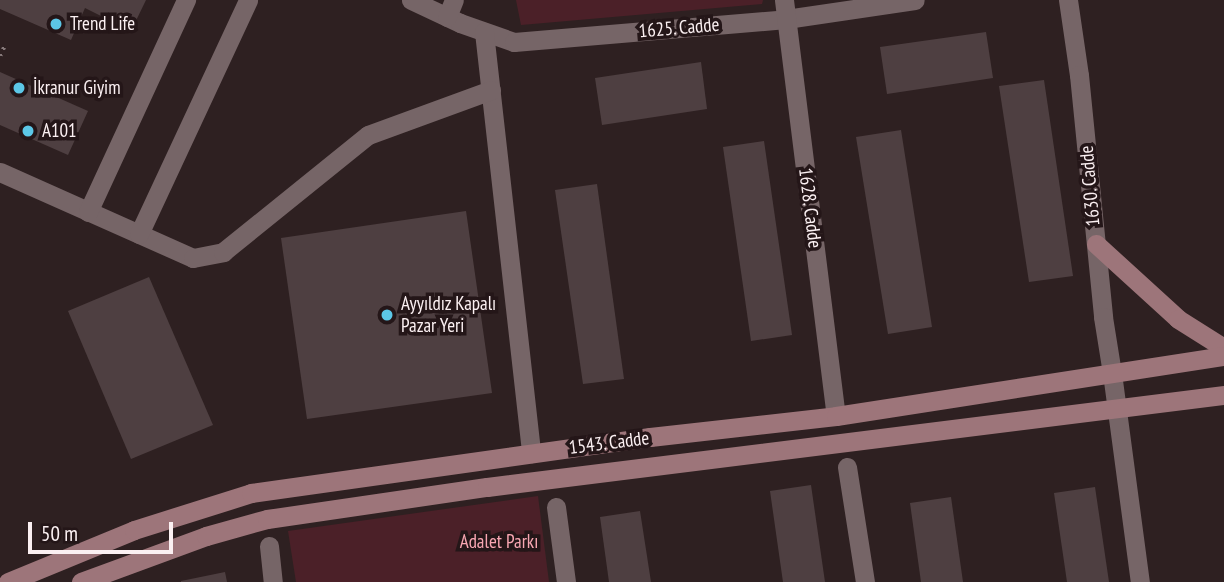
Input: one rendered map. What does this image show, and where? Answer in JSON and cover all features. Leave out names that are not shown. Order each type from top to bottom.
[{"type":"main road","points":[[1096,244],[1178,319],[1224,348]]},
{"type":"main road","name":"1543. Cadde","points":[[8,582],[134,530],[251,493],[531,453],[835,416],[1224,356]]},
{"type":"main road","name":"1543. Cadde","points":[[81,582],[206,536],[267,519],[487,486],[1224,394]]},
{"type":"street","points":[[88,212],[187,0]]},
{"type":"street","points":[[139,234],[248,0]]},
{"type":"street","name":"1625. Cadde","points":[[411,0],[450,8],[484,32],[514,42],[785,9],[915,0]]},
{"type":"street","name":"1630. Cadde","points":[[1068,0],[1079,75],[1096,244],[1140,582]]},
{"type":"street","name":"1628. Cadde","points":[[785,9],[835,416]]},
{"type":"street","points":[[484,32],[531,453]]},
{"type":"street","points":[[0,172],[193,258],[223,252],[368,135],[491,90]]},
{"type":"street","points":[[848,467],[865,582]]},
{"type":"street","points":[[556,507],[566,582]]},
{"type":"street","points":[[269,546],[273,582]]},
{"type":"path","points":[[0,56],[5,45]]},
{"type":"green space","points":[[516,0],[763,0],[762,4],[521,25]]},
{"type":"green space","name":"Adalet Parkı","points":[[538,496],[549,582],[296,582],[288,531]]},
{"type":"building","name":"Trend Life","points":[[0,0],[146,0],[131,31],[85,8],[71,40],[0,9]]},
{"type":"building","points":[[986,32],[993,78],[887,94],[880,47]]},
{"type":"building","points":[[701,62],[707,109],[602,125],[595,78]]},
{"type":"building","points":[[0,72],[88,111],[68,155],[0,125]]},
{"type":"building","points":[[1044,80],[1073,276],[1029,282],[999,86]]},
{"type":"building","points":[[901,130],[932,327],[888,334],[856,137]]},
{"type":"building","points":[[764,141],[792,335],[751,341],[723,147]]},
{"type":"building","points":[[597,184],[624,379],[583,384],[555,190]]},
{"type":"building","name":"Ayyıldız Kapalı Pazar Yeri","points":[[466,211],[492,393],[307,419],[281,238]]},
{"type":"building","points":[[149,277],[213,425],[131,459],[68,311]]},
{"type":"building","points":[[811,485],[825,582],[783,582],[770,491]]},
{"type":"building","points":[[1095,487],[1109,582],[1067,582],[1054,493]]},
{"type":"building","points":[[951,497],[963,582],[921,582],[910,503]]},
{"type":"building","points":[[640,511],[651,582],[609,582],[600,517]]},
{"type":"building","points":[[225,572],[227,582],[181,582],[181,581]]},
{"type":"place","name":"Trend Life","points":[[56,24]]},
{"type":"place","name":"İkranur Giyim","points":[[19,88]]},
{"type":"place","name":"A101","points":[[28,131]]},
{"type":"place","name":"Ayyıldız Kapalı Pazar Yeri","points":[[387,315]]}]
